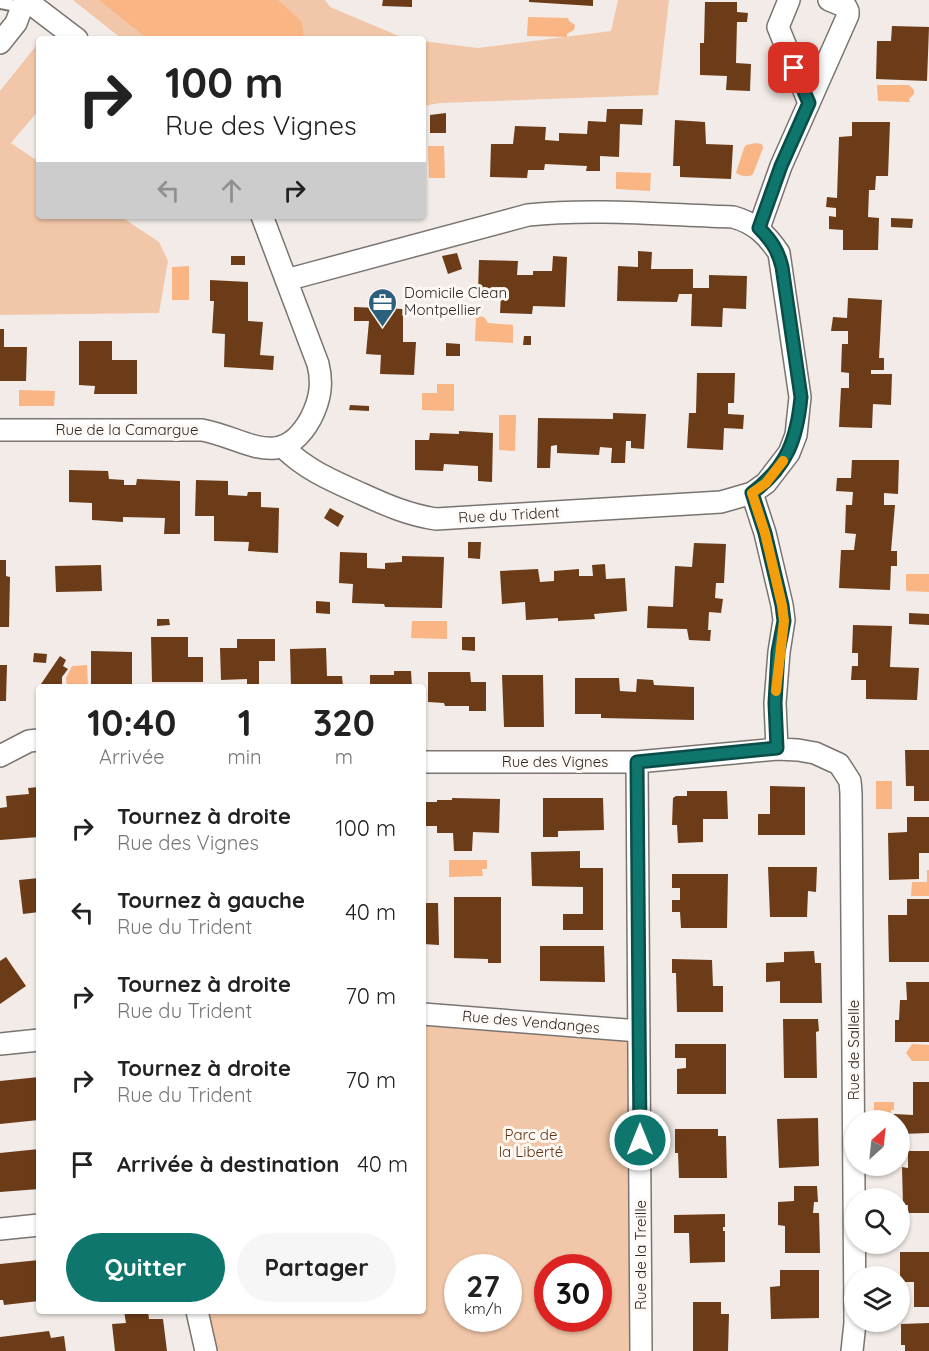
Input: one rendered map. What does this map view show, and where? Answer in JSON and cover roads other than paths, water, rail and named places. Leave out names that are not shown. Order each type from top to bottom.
[{"type":"street","points":[[789,0],[778,27],[809,103]]},
{"type":"street","points":[[286,280],[528,215],[551,213],[733,217],[746,220],[759,228],[781,166],[848,15],[846,7],[829,0]]},
{"type":"street","points":[[0,21],[4,16],[26,3]]},
{"type":"street","points":[[26,3],[73,36]]},
{"type":"street","points":[[0,43],[16,23],[26,3]]},
{"type":"street","points":[[263,219],[318,364],[321,378],[320,394],[307,425],[298,438],[283,447]]},
{"type":"street","name":"Rue du Trident","points":[[283,447],[297,461],[319,475],[405,513],[436,519],[721,502],[752,493],[766,483],[789,453],[796,435],[801,397],[782,267],[778,253],[770,239],[759,228]]},
{"type":"street","name":"Rue de la Camargue","points":[[0,430],[202,430],[249,446],[268,449],[283,447]]},
{"type":"street","points":[[752,493],[765,533],[784,621],[778,652],[775,703],[777,748]]},
{"type":"street","points":[[0,756],[29,741],[36,740]]},
{"type":"street","name":"Rue des Vignes","points":[[426,762],[637,762],[777,748],[815,753],[830,759]]},
{"type":"street","name":"Rue de Sallelle","points":[[830,759],[845,771],[850,781],[851,793],[855,1323],[852,1351]]},
{"type":"street","name":"Rue de la Treille","points":[[637,762],[641,1351]]},
{"type":"street","name":"Rue des Vendanges","points":[[426,1014],[639,1031]]},
{"type":"street","points":[[0,1044],[36,1040]]},
{"type":"street","points":[[0,1229],[36,1225]]},
{"type":"street","points":[[198,1314],[206,1351]]},
{"type":"lane","points":[[0,3],[26,3]]},
{"type":"place","name":"Domicile Clean Montpellier","points":[[383,328]]},
{"type":"park label","name":"Parc de la Liberté","points":[[531,1144]]}]
